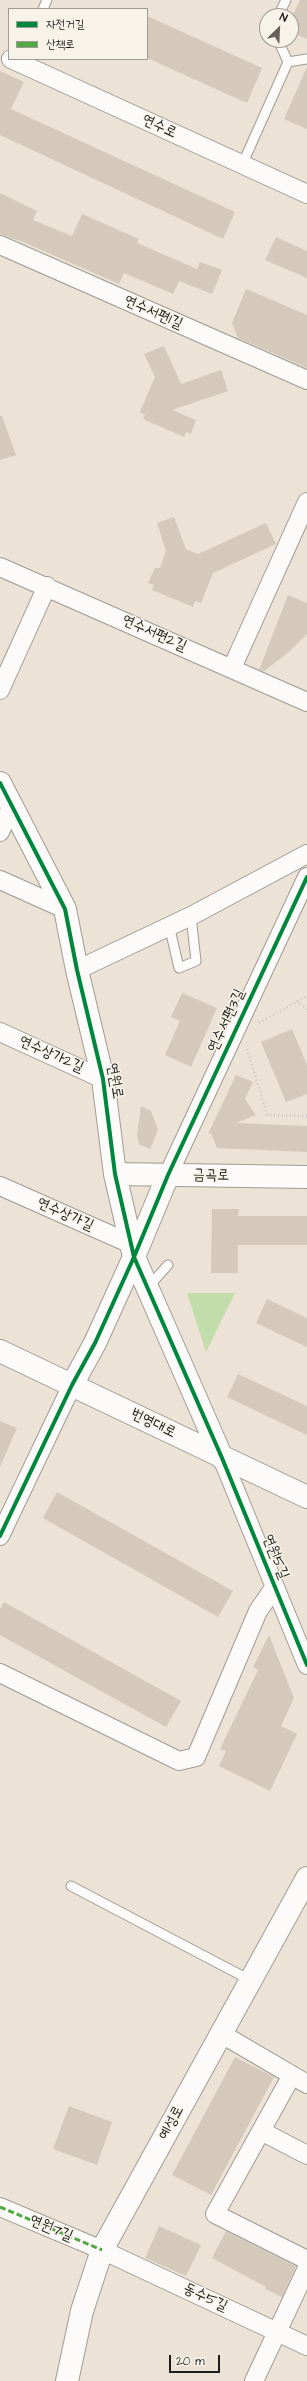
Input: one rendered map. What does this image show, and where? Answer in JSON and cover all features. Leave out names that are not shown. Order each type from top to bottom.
[{"type":"street","name":"연수로","points":[[15,60],[307,194]]},
{"type":"street","name":"연수서편1길","points":[[0,245],[307,380]]},
{"type":"street","points":[[232,668],[307,502]]},
{"type":"street","name":"연수서편2길","points":[[0,567],[47,586],[307,702]]},
{"type":"street","points":[[0,690],[47,586]]},
{"type":"street","name":"연원로","points":[[0,783],[11,807],[65,909],[76,970],[103,1079],[115,1174],[133,1251],[222,1458]]},
{"type":"street","points":[[0,832],[11,807]]},
{"type":"street","points":[[76,970],[169,925],[191,916],[307,854]]},
{"type":"street","name":"연수서편3길","points":[[168,1175],[307,877]]},
{"type":"street","points":[[0,880],[65,909]]},
{"type":"street","name":"연수상가2길","points":[[0,1032],[103,1079]]},
{"type":"street","name":"금곡로","points":[[115,1174],[307,1177]]},
{"type":"street","points":[[0,1536],[72,1385],[95,1342],[133,1251],[168,1175]]},
{"type":"street","name":"연수상가길","points":[[0,1186],[133,1251]]},
{"type":"street","name":"번영대로","points":[[0,1350],[222,1458],[307,1497]]},
{"type":"street","name":"연원5길","points":[[222,1458],[274,1588],[307,1665]]},
{"type":"street","name":"연원5길","points":[[0,1673],[178,1761],[196,1758],[258,1611],[274,1588]]},
{"type":"street","name":"예성로","points":[[67,2381],[82,2311],[102,2250],[220,2033],[307,1878]]},
{"type":"street","points":[[220,2033],[299,2080],[261,2130],[215,2214],[307,2260]]},
{"type":"street","points":[[261,2130],[307,2155]]},
{"type":"street","name":"연원7길","points":[[0,2207],[102,2250]]},
{"type":"street","name":"동수5길","points":[[102,2250],[307,2346]]},
{"type":"street","points":[[254,2381],[307,2268]]},
{"type":"lane","points":[[242,165],[288,62],[282,48]]},
{"type":"lane","points":[[288,62],[307,59]]},
{"type":"lane","points":[[169,925],[179,968],[196,961],[191,916]]},
{"type":"lane","points":[[148,1288],[168,1265]]},
{"type":"lane","points":[[71,1886],[250,1980]]},
{"type":"path","points":[[255,1026],[307,996]]},
{"type":"path","points":[[297,1001],[307,1009]]},
{"type":"path","points":[[246,1045],[267,1115],[307,1116]]},
{"type":"green space","points":[[187,1293],[235,1293],[206,1352]]},
{"type":"building","points":[[300,0],[307,0],[307,39],[299,36],[299,8],[296,8]]},
{"type":"building","points":[[148,16],[262,68],[247,103],[148,58]]},
{"type":"building","points":[[307,67],[307,129],[284,119]]},
{"type":"building","points":[[0,71],[24,82],[11,109],[235,212],[223,239],[0,135]]},
{"type":"building","points":[[0,193],[37,211],[33,220],[72,236],[82,214],[139,239],[137,243],[197,269],[200,262],[222,270],[212,294],[179,281],[173,294],[124,273],[119,284],[23,242],[0,234]]},
{"type":"building","points":[[276,237],[307,251],[307,278],[265,260]]},
{"type":"building","points":[[246,289],[307,315],[307,368],[238,338],[232,323]]},
{"type":"building","points":[[164,346],[181,384],[221,370],[228,391],[172,410],[196,420],[191,434],[186,432],[184,437],[143,419],[145,415],[140,412],[155,377],[144,354]]},
{"type":"building","points":[[0,416],[2,416],[16,455],[0,460]]},
{"type":"building","points":[[174,517],[186,549],[198,554],[266,523],[276,544],[213,573],[201,603],[195,601],[193,607],[152,590],[154,585],[148,583],[155,568],[160,568],[166,551],[157,523]]},
{"type":"building","points":[[288,595],[307,603],[307,634],[289,652],[264,671],[259,670]]},
{"type":"building","points":[[182,993],[217,1008],[191,1067],[165,1055],[180,1021],[171,1017]]},
{"type":"building","points":[[292,1029],[307,1065],[307,1094],[286,1102],[261,1042]]},
{"type":"building","points":[[236,1075],[253,1082],[245,1099],[256,1115],[236,1123],[307,1126],[307,1152],[217,1148],[211,1133],[208,1134]]},
{"type":"building","points":[[141,1106],[151,1111],[158,1130],[150,1149],[139,1144],[137,1135]]},
{"type":"building","points":[[212,1209],[239,1209],[238,1216],[307,1216],[307,1245],[238,1245],[238,1273],[211,1273]]},
{"type":"building","points":[[267,1299],[307,1318],[307,1347],[256,1323]]},
{"type":"building","points":[[238,1374],[307,1406],[307,1435],[227,1397]]},
{"type":"building","points":[[0,1421],[17,1428],[0,1467]]},
{"type":"building","points":[[57,1492],[233,1591],[218,1617],[43,1518]]},
{"type":"building","points":[[4,1602],[181,1701],[166,1727],[0,1635],[0,1609]]},
{"type":"building","points":[[269,1635],[294,1698],[281,1726],[297,1734],[270,1791],[219,1766],[226,1751],[220,1749],[258,1670],[253,1667]]},
{"type":"building","points":[[235,2057],[274,2077],[211,2195],[172,2175]]},
{"type":"building","points":[[69,2106],[112,2122],[97,2165],[53,2149]]},
{"type":"building","points":[[159,2226],[201,2245],[186,2276],[145,2258]]},
{"type":"building","points":[[226,2231],[296,2266],[282,2297],[265,2289],[266,2287],[212,2258]]},
{"type":"marked path","points":[[0,2207],[102,2250]]},
{"type":"cycle path","points":[[0,783],[65,909],[77,970],[103,1079],[115,1174],[134,1257],[222,1458],[307,1665]]},
{"type":"cycle path","points":[[0,1536],[72,1385],[95,1343],[134,1257],[168,1175],[307,877]]}]
